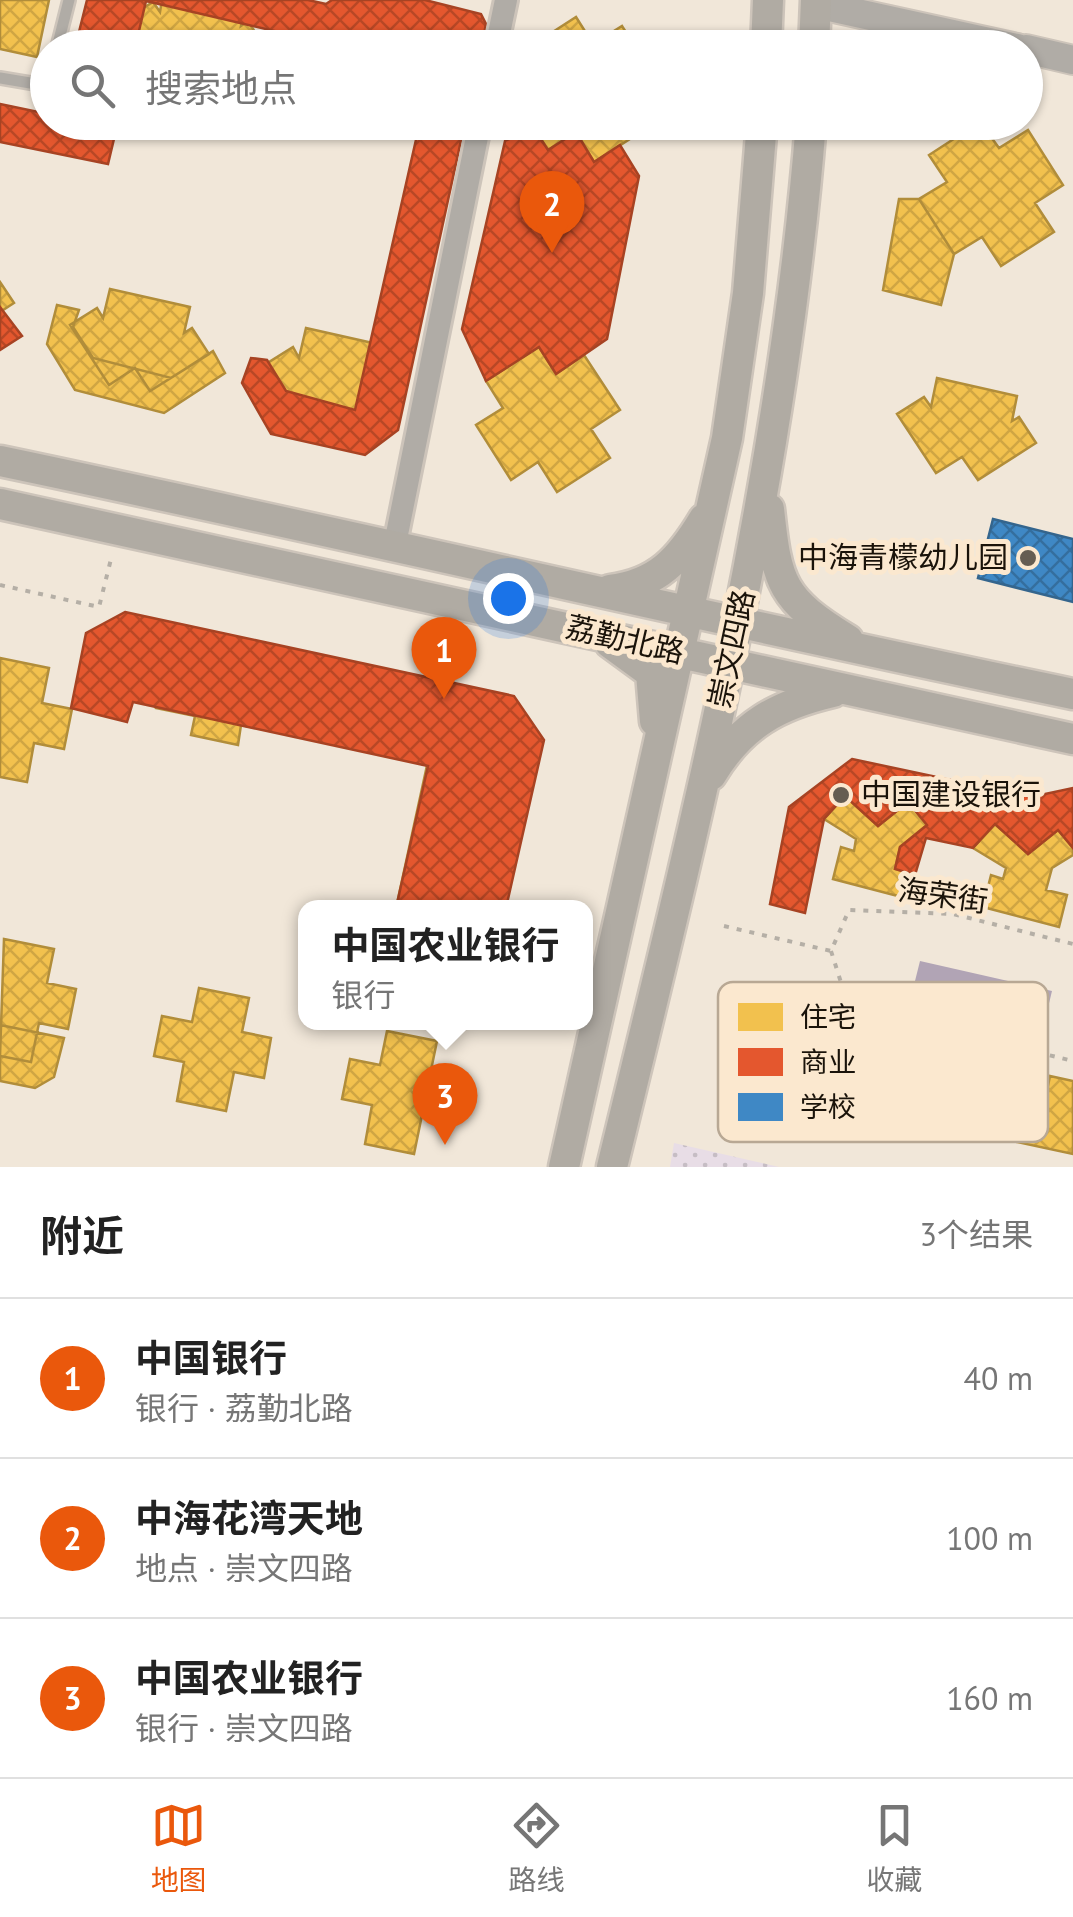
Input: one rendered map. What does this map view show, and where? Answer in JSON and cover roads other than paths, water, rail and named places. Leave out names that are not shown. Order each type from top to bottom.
[{"type":"main road","points":[[767,30],[768,0]]},
{"type":"main road","points":[[815,30],[816,2]]},
{"type":"main road","name":"崇文四路","points":[[564,1167],[727,438],[748,293],[761,140]]},
{"type":"main road","name":"崇文四路","points":[[612,1167],[730,665],[766,479],[792,316],[809,140]]},
{"type":"main road","points":[[727,438],[742,456],[758,457],[772,444]]},
{"type":"main road","name":"荔勤北路","points":[[0,461],[395,544],[589,593],[1073,694]]},
{"type":"main road","points":[[766,479],[776,564],[785,591],[812,616],[868,652]]},
{"type":"main road","name":"荔勤北路","points":[[0,504],[1073,739]]},
{"type":"main road","points":[[589,593],[643,584],[668,569],[713,504]]},
{"type":"main road","points":[[580,628],[622,648],[650,674],[657,704],[651,784]]},
{"type":"main road","points":[[698,794],[737,738],[767,712],[841,690]]},
{"type":"main road","points":[[643,820],[661,810],[680,816],[691,832]]},
{"type":"street","points":[[500,30],[506,0]]},
{"type":"street","points":[[816,2],[938,30]]},
{"type":"street","points":[[1043,54],[1073,60]]},
{"type":"street","points":[[395,544],[476,140]]},
{"type":"street","points":[[942,712],[934,697],[936,682],[954,670]]},
{"type":"lane","points":[[62,30],[69,0]]},
{"type":"lane","points":[[0,78],[30,83]]},
{"type":"place","name":"中海花湾天地","points":[[552,253]]},
{"type":"place","name":"中海青檬幼儿园","points":[[1028,558]]},
{"type":"place","name":"中国银行","points":[[444,699]]},
{"type":"place","name":"中国建设银行","points":[[841,795]]},
{"type":"place","name":"中国农业银行","points":[[445,1145]]}]
